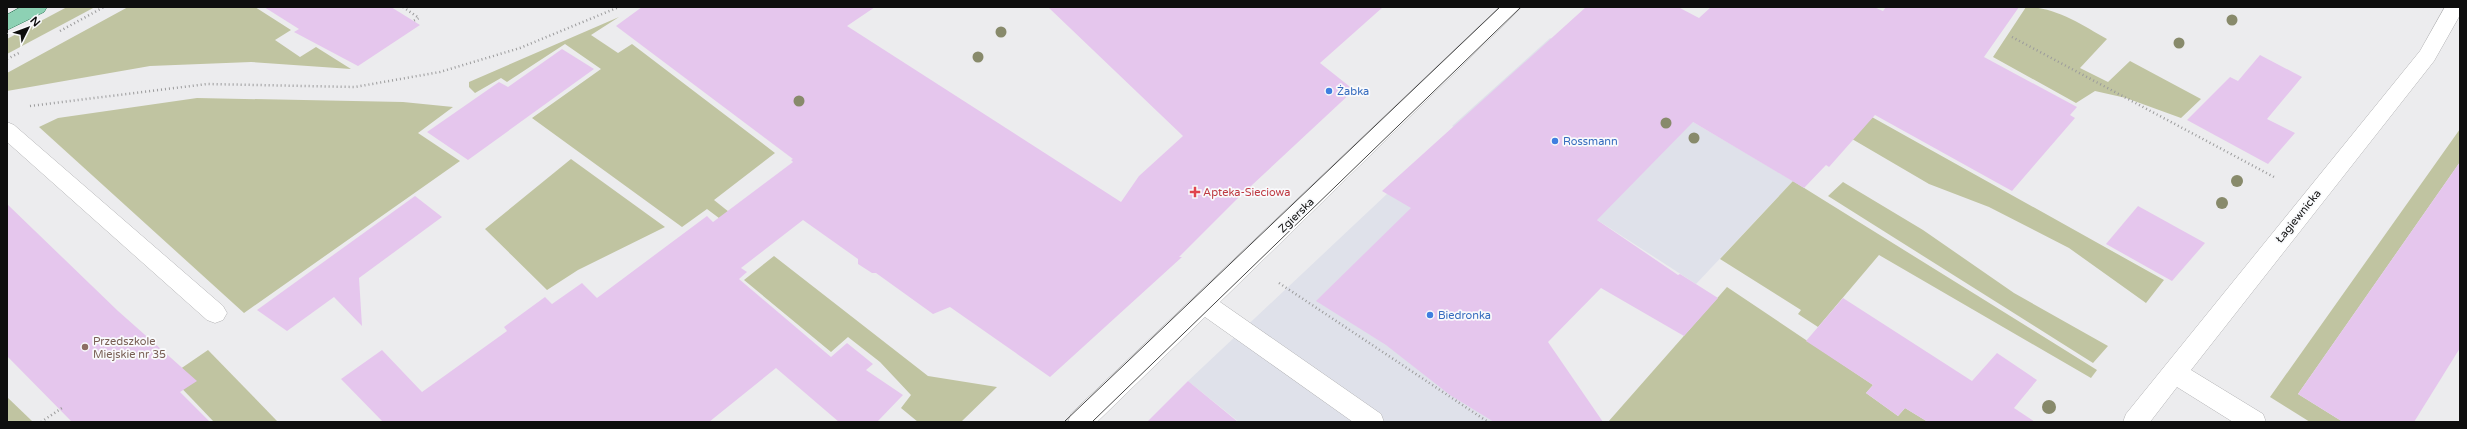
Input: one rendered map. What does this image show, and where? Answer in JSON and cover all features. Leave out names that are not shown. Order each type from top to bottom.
[{"type":"main road","points":[[7,23],[37,7]]},
{"type":"street","name":"Zgierska","points":[[1080,422],[1512,7]]},
{"type":"street","name":"Łagiewnicka","points":[[2136,422],[2427,56],[2451,12]]},
{"type":"street","points":[[7,130],[215,313]]},
{"type":"street","points":[[1204,304],[1372,422]]},
{"type":"street","points":[[2174,373],[2254,422]]},
{"type":"path","points":[[402,7],[419,18],[414,21]]},
{"type":"path","points":[[22,107],[207,84],[355,87],[440,72],[520,48],[619,7]]},
{"type":"path","points":[[2012,37],[2274,177]]},
{"type":"path","points":[[1279,283],[1488,422]]},
{"type":"path","points":[[41,422],[62,408]]},
{"type":"shaded area","points":[[1550,38],[1793,181],[1696,284],[1452,126]]},
{"type":"shaded area","points":[[1388,193],[1419,211],[1517,320],[1603,422],[1239,422],[1188,381]]},
{"type":"green space","points":[[67,7],[95,7],[7,54],[7,39]]},
{"type":"green space","points":[[128,7],[255,7],[291,30],[275,40],[300,57],[316,47],[351,69],[251,62],[150,66],[7,91],[7,73]]},
{"type":"green space","points":[[2026,7],[2058,13],[2107,39],[2080,68],[2108,82],[2130,61],[2201,99],[2181,118],[2126,98],[2095,91],[2076,103],[1993,57]]},
{"type":"green space","points":[[619,17],[591,35],[618,53],[632,44],[775,153],[714,200],[769,244],[760,249],[707,209],[682,227],[532,118],[601,69],[565,44],[507,82],[501,78],[475,93],[469,87],[469,82]]},
{"type":"green space","points":[[1802,78],[2164,280],[2146,303],[2069,248],[1989,207],[1929,184],[1782,98]]},
{"type":"green space","points":[[197,98],[403,102],[453,107],[418,133],[460,161],[244,313],[39,127],[58,118]]},
{"type":"green space","points":[[2460,129],[2460,162],[2298,394],[2343,422],[2310,422],[2270,397]]},
{"type":"green space","points":[[571,159],[665,227],[578,270],[547,290],[485,229]]},
{"type":"green space","points":[[1793,181],[2097,370],[2091,378],[1879,255],[1818,327],[1798,314],[1801,310],[1720,259]]},
{"type":"green space","points":[[1843,182],[1923,230],[2014,293],[2108,346],[2093,363],[1828,196]]},
{"type":"green space","points":[[774,256],[928,376],[997,387],[961,422],[918,422],[901,408],[911,395],[880,362],[848,337],[831,352],[744,280]]},
{"type":"green space","points":[[1727,287],[1873,385],[1866,393],[1898,416],[1905,408],[1928,422],[1608,422]]},
{"type":"green space","points":[[208,350],[278,422],[214,422],[170,376]]},
{"type":"green space","points":[[7,397],[32,421],[7,422]]},
{"type":"building","points":[[264,7],[391,7],[420,25],[358,66],[294,32],[299,29]]},
{"type":"building","points":[[642,7],[875,7],[847,26],[1121,202],[1139,176],[1183,136],[1048,7],[1383,7],[1320,63],[1354,90],[1237,199],[1179,257],[1182,257],[1050,377],[950,307],[933,314],[876,273],[872,273],[858,264],[858,259],[803,220],[741,268],[747,272],[739,279],[831,357],[847,343],[873,364],[866,370],[903,395],[877,422],[839,422],[776,368],[709,422],[383,422],[341,379],[382,350],[422,392],[507,331],[504,327],[545,297],[552,304],[582,283],[597,298],[707,216],[713,222],[793,162],[791,160],[793,159],[616,26]]},
{"type":"building","points":[[1586,7],[1678,7],[1699,18],[1711,7],[1874,7],[1883,11],[1886,7],[2019,7],[1984,57],[2077,107],[2070,115],[2075,118],[2012,191],[1875,115],[1829,167],[1826,165],[1804,188],[1693,122],[1597,220],[1678,275],[1680,274],[1718,298],[1684,336],[1601,288],[1548,342],[1603,422],[1494,422],[1450,395],[1386,345],[1316,301],[1411,208],[1382,191]]},
{"type":"building","points":[[562,49],[594,69],[468,160],[427,132],[499,82],[508,87]]},
{"type":"building","points":[[2260,55],[2302,77],[2267,119],[2295,133],[2268,164],[2187,120],[2230,77],[2238,81]]},
{"type":"building","points":[[2460,162],[2460,348],[2414,422],[2343,422],[2298,394]]},
{"type":"building","points":[[415,196],[442,217],[359,278],[362,326],[334,297],[287,331],[257,310]]},
{"type":"building","points":[[7,204],[118,311],[197,381],[180,392],[210,422],[72,422],[7,356]]},
{"type":"building","points":[[2138,206],[2205,243],[2172,281],[2106,244]]},
{"type":"building","points":[[1843,298],[1972,381],[1997,353],[2037,380],[2014,408],[2035,422],[1928,422],[1905,408],[1898,416],[1866,393],[1873,385],[1806,341]]},
{"type":"building","points":[[1188,381],[1238,422],[1147,422]]},
{"type":"tram line","points":[[1064,422],[1500,7]]},
{"type":"tram line","points":[[1092,422],[1521,7]]},
{"type":"place","name":"Żabka","points":[[1329,91]]},
{"type":"place","name":"Rossmann","points":[[1555,141]]},
{"type":"place","name":"Apteka-Sieciowa","points":[[1195,192]]},
{"type":"place","name":"Biedronka","points":[[1430,315]]},
{"type":"place","name":"Przedszkole Miejskie nr 35","points":[[85,347]]}]
